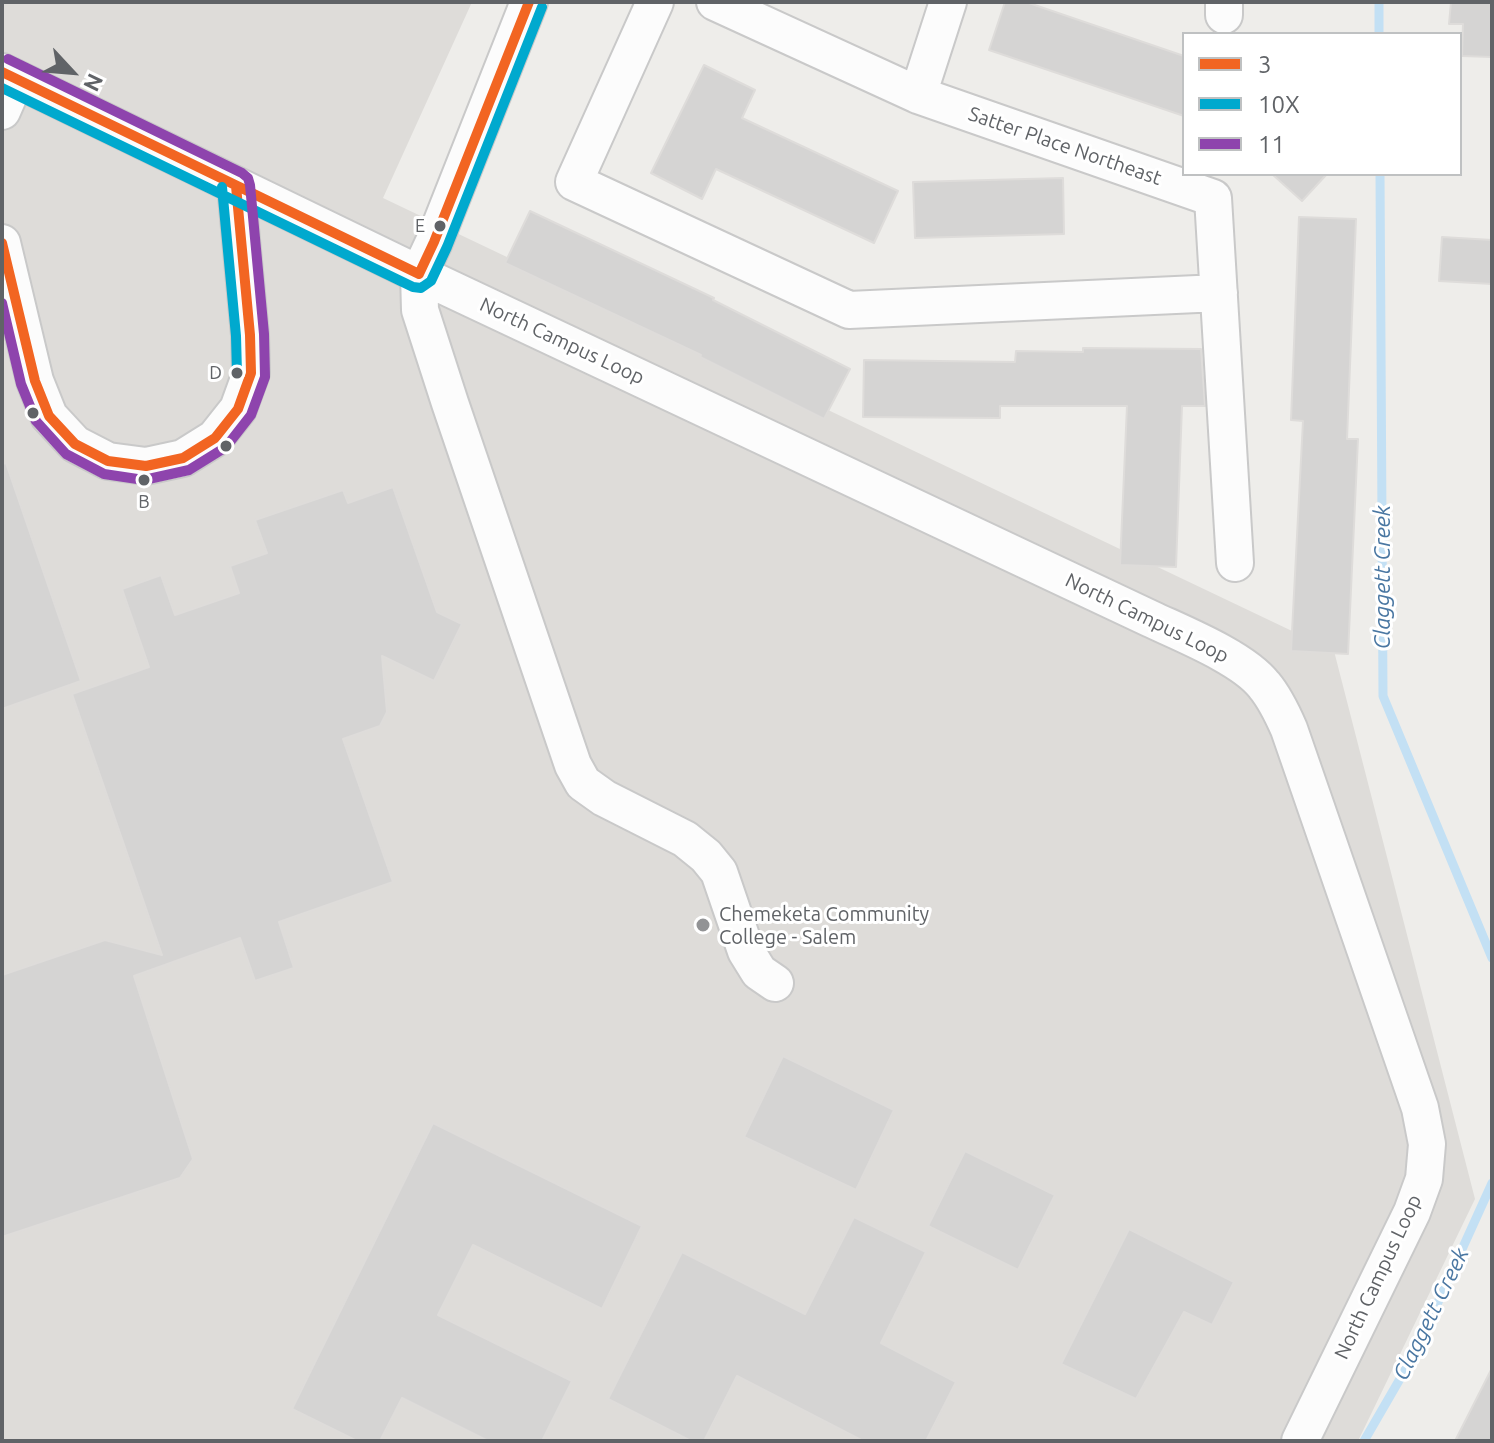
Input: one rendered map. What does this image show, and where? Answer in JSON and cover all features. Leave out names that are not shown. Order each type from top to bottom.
[{"type":"street","points":[[529,2],[419,274],[420,310],[573,765],[583,783],[604,798],[685,839],[706,856],[719,872],[746,951],[759,972],[775,983]]},
{"type":"street","points":[[655,2],[574,182],[849,310],[1219,293]]},
{"type":"street","name":"Satter Place Northeast","points":[[715,2],[918,95],[1213,198],[1235,563]]},
{"type":"street","points":[[918,95],[948,2]]},
{"type":"street","name":"North Campus Loop","points":[[7,87],[236,186],[1151,619],[1241,663],[1263,682],[1281,709],[1289,729],[1420,1108],[1427,1144],[1424,1179],[1412,1212],[1300,1441]]},
{"type":"street","points":[[2,243],[12,324],[49,416],[75,444],[108,461],[146,466],[183,458],[215,438],[238,409],[251,373],[236,186]]},
{"type":"shaded area","name":"Chemeketa Community College - Salem","points":[[2,2],[472,2],[383,198],[1334,651],[1475,1199],[1358,1441],[2,1441]]},
{"type":"building","points":[[1005,2],[1026,2],[1182,55],[1182,115],[989,50]]},
{"type":"building","points":[[1451,2],[1492,2],[1492,57],[1462,56],[1463,24],[1449,24]]},
{"type":"building","points":[[704,65],[755,90],[742,118],[898,191],[874,243],[716,169],[702,199],[651,173]]},
{"type":"building","points":[[1274,176],[1325,176],[1302,201]]},
{"type":"building","points":[[1063,178],[1064,234],[915,238],[913,182]]},
{"type":"building","points":[[530,211],[714,298],[850,369],[824,419],[701,355],[505,263]]},
{"type":"building","points":[[1299,217],[1356,219],[1347,439],[1358,439],[1348,654],[1291,651],[1303,421],[1291,420]]},
{"type":"building","points":[[1442,237],[1492,240],[1492,284],[1439,281]]},
{"type":"building","points":[[1083,348],[1201,349],[1205,406],[1182,406],[1176,567],[1120,565],[1127,406],[1000,406],[1000,418],[863,417],[864,360],[1015,362],[1016,351],[1083,352]]},
{"type":"building","points":[[6,463],[81,681],[2,709],[2,464]]},
{"type":"building","points":[[393,487],[437,612],[462,624],[434,681],[382,656],[387,712],[380,726],[343,739],[393,882],[279,922],[294,968],[255,981],[240,938],[134,976],[193,1159],[180,1178],[2,1237],[2,975],[105,940],[162,955],[72,694],[149,667],[122,589],[161,575],[175,615],[239,593],[230,566],[267,553],[255,520],[343,490],[348,503]]},
{"type":"building","points":[[783,1056],[894,1110],[856,1190],[744,1137]]},
{"type":"building","points":[[433,1123],[642,1226],[602,1309],[473,1245],[438,1315],[572,1381],[542,1441],[488,1441],[402,1398],[380,1441],[357,1441],[292,1409]]},
{"type":"building","points":[[965,1151],[1055,1195],[1018,1270],[928,1226]]},
{"type":"building","points":[[854,1217],[926,1252],[881,1343],[956,1382],[926,1441],[863,1441],[737,1376],[704,1441],[691,1441],[608,1399],[682,1252],[805,1314]]},
{"type":"building","points":[[1129,1229],[1234,1282],[1212,1325],[1184,1312],[1136,1399],[1061,1364]]},
{"type":"building","points":[[1492,1368],[1492,1441],[1455,1441]]},
{"type":"waterway","name":"Claggett Creek","points":[[1379,2],[1379,32]]},
{"type":"waterway","name":"Claggett Creek","points":[[1380,176],[1383,696],[1492,958]]},
{"type":"waterway","name":"Claggett Creek","points":[[1364,1441],[1415,1353],[1492,1183]]},
{"type":"transit line","name":"3","points":[[2,72],[419,274],[529,2]]},
{"type":"transit line","name":"10X","points":[[2,88],[413,287],[421,288],[431,281],[447,247],[542,7]]},
{"type":"transit line","name":"11","points":[[2,303],[21,384],[36,421],[66,454],[104,474],[144,480],[189,470],[226,447],[251,415],[265,377],[264,334],[248,178],[8,59]]},
{"type":"transit line","name":"3","points":[[2,243],[35,381],[49,416],[75,444],[108,461],[146,466],[183,458],[215,438],[238,409],[251,373],[236,186]]},
{"type":"transit line","name":"10X","points":[[222,187],[237,373]]},
{"type":"place","name":"E","points":[[440,226]]},
{"type":"place","name":"D","points":[[237,373]]},
{"type":"place","name":"B","points":[[144,480]]},
{"type":"place","name":"Chemeketa Community College - Salem","points":[[703,925]]}]
